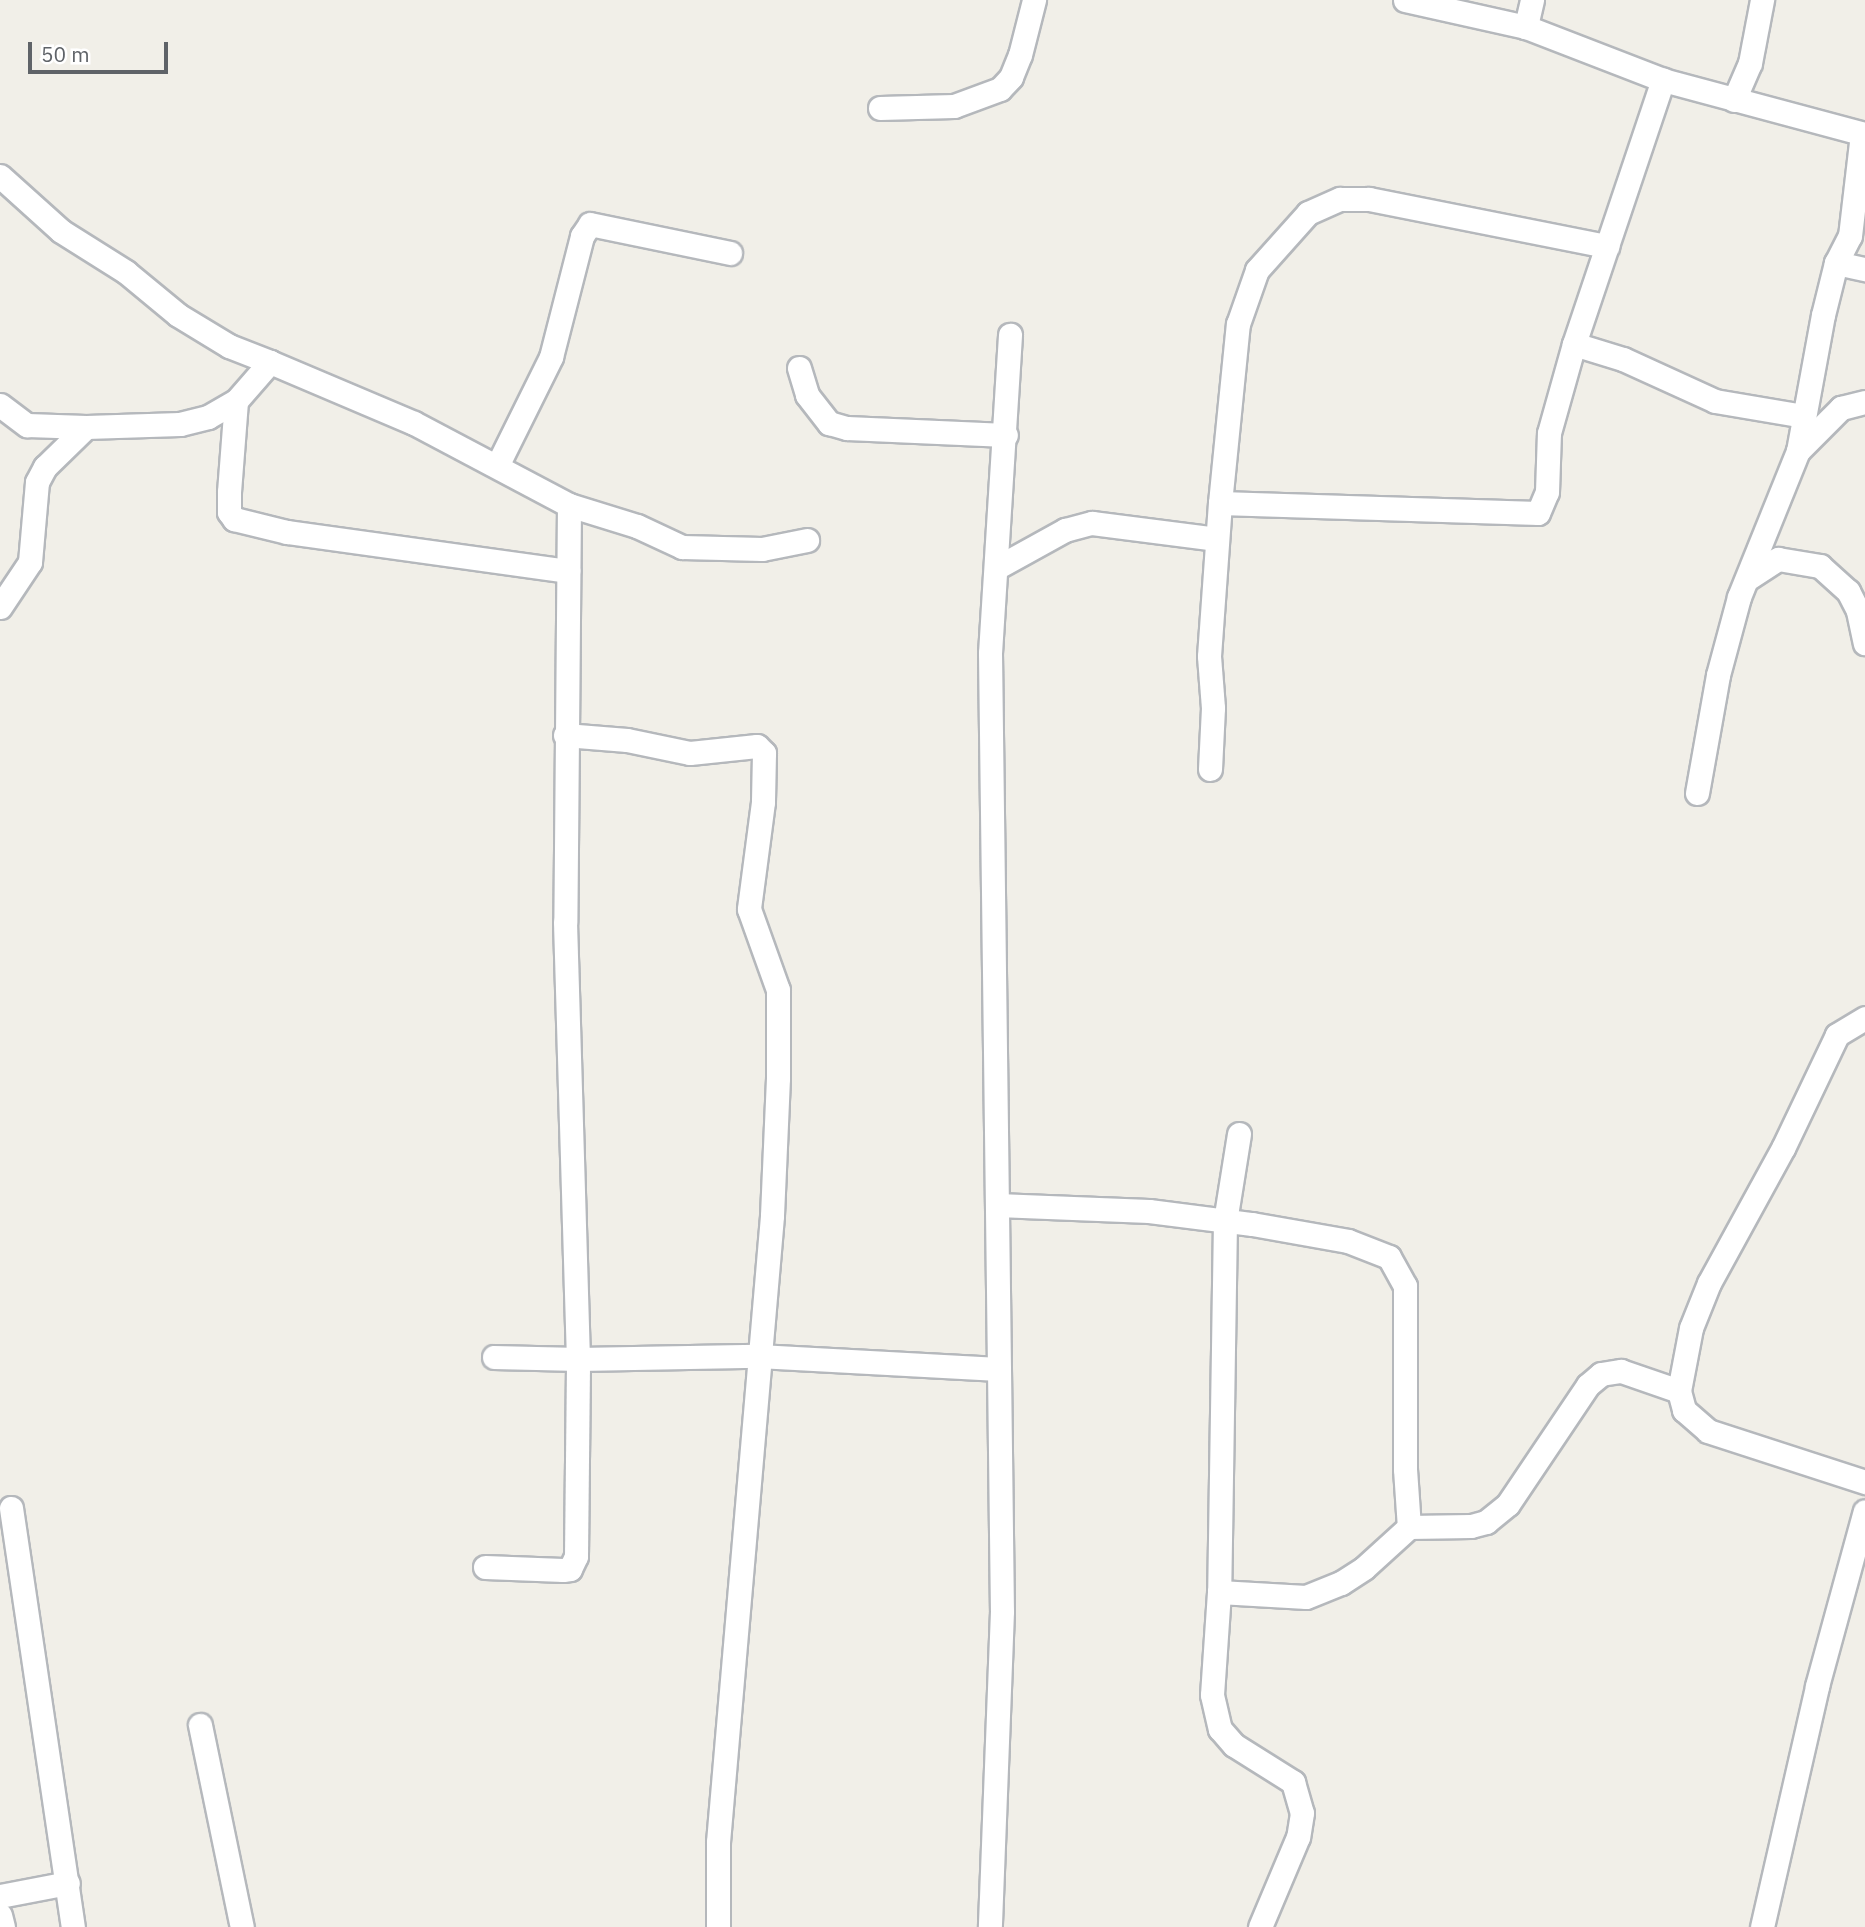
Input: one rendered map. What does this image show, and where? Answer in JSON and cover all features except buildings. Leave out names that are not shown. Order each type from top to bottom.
[{"type":"street","points":[[880,108],[954,106],[1000,89],[1011,77],[1020,55],[1034,0]]},
{"type":"street","points":[[1405,0],[1526,27],[1663,80],[1864,134],[1850,236],[1836,263],[1798,451],[1747,579],[1718,675],[1697,793]]},
{"type":"street","points":[[1526,27],[1532,0]]},
{"type":"street","points":[[1734,100],[1749,63],[1762,0]]},
{"type":"street","points":[[1220,503],[1538,513],[1547,492],[1549,433],[1574,344],[1663,80]]},
{"type":"street","points":[[0,176],[61,231],[125,272],[178,315],[229,346],[414,423],[569,505],[636,526],[682,547],[762,549],[807,540]]},
{"type":"street","points":[[1210,769],[1213,708],[1209,656],[1220,503],[1243,303],[1256,270],[1308,213],[1340,199],[1369,199],[1607,246]]},
{"type":"street","points":[[498,466],[551,357],[582,236],[590,224],[730,253]]},
{"type":"street","points":[[1836,263],[1865,269]]},
{"type":"street","points":[[990,1927],[1002,1611],[990,653],[998,567],[1010,335]]},
{"type":"street","points":[[1574,344],[1623,359],[1715,401],[1804,416]]},
{"type":"street","points":[[0,405],[27,425],[86,427],[180,424],[208,417],[236,401],[270,362]]},
{"type":"street","points":[[799,368],[807,395],[830,423],[847,428],[1006,435]]},
{"type":"street","points":[[236,401],[229,492],[229,512],[234,519],[287,532],[568,571]]},
{"type":"street","points":[[1798,451],[1841,408],[1865,402]]},
{"type":"street","points":[[0,607],[30,562],[37,482],[45,467],[86,427]]},
{"type":"street","points":[[485,1567],[563,1570],[574,1563],[578,1359],[565,922],[569,505]]},
{"type":"street","points":[[998,567],[1065,530],[1092,523],[1217,539]]},
{"type":"street","points":[[1747,579],[1777,559],[1820,566],[1848,591],[1858,611],[1865,643]]},
{"type":"street","points":[[565,735],[627,740],[690,753],[757,746],[764,753],[764,802],[749,909],[778,990],[778,1078],[772,1216],[718,1842],[718,1927]]},
{"type":"street","points":[[1865,1018],[1837,1035],[1783,1148],[1709,1283],[1691,1328],[1679,1391],[1684,1410],[1708,1431],[1865,1482]]},
{"type":"street","points":[[1239,1134],[1225,1221],[1219,1592],[1212,1695],[1220,1729],[1234,1745],[1293,1782],[1302,1813],[1298,1837],[1260,1927]]},
{"type":"street","points":[[997,1205],[1149,1211],[1225,1221],[1348,1241],[1389,1257],[1399,1270],[1405,1286],[1405,1469],[1409,1527]]},
{"type":"street","points":[[494,1357],[578,1359],[758,1356],[999,1368]]},
{"type":"street","points":[[1219,1592],[1280,1598],[1324,1591],[1364,1568],[1409,1527],[1471,1526],[1497,1514],[1588,1385],[1601,1374],[1620,1371],[1679,1391]]},
{"type":"street","points":[[11,1508],[73,1927]]},
{"type":"street","points":[[1762,1927],[1817,1686],[1865,1511]]},
{"type":"street","points":[[200,1725],[242,1927]]},
{"type":"street","points":[[0,1896],[68,1884]]},
{"type":"street","points":[[0,1915],[3,1927]]}]
